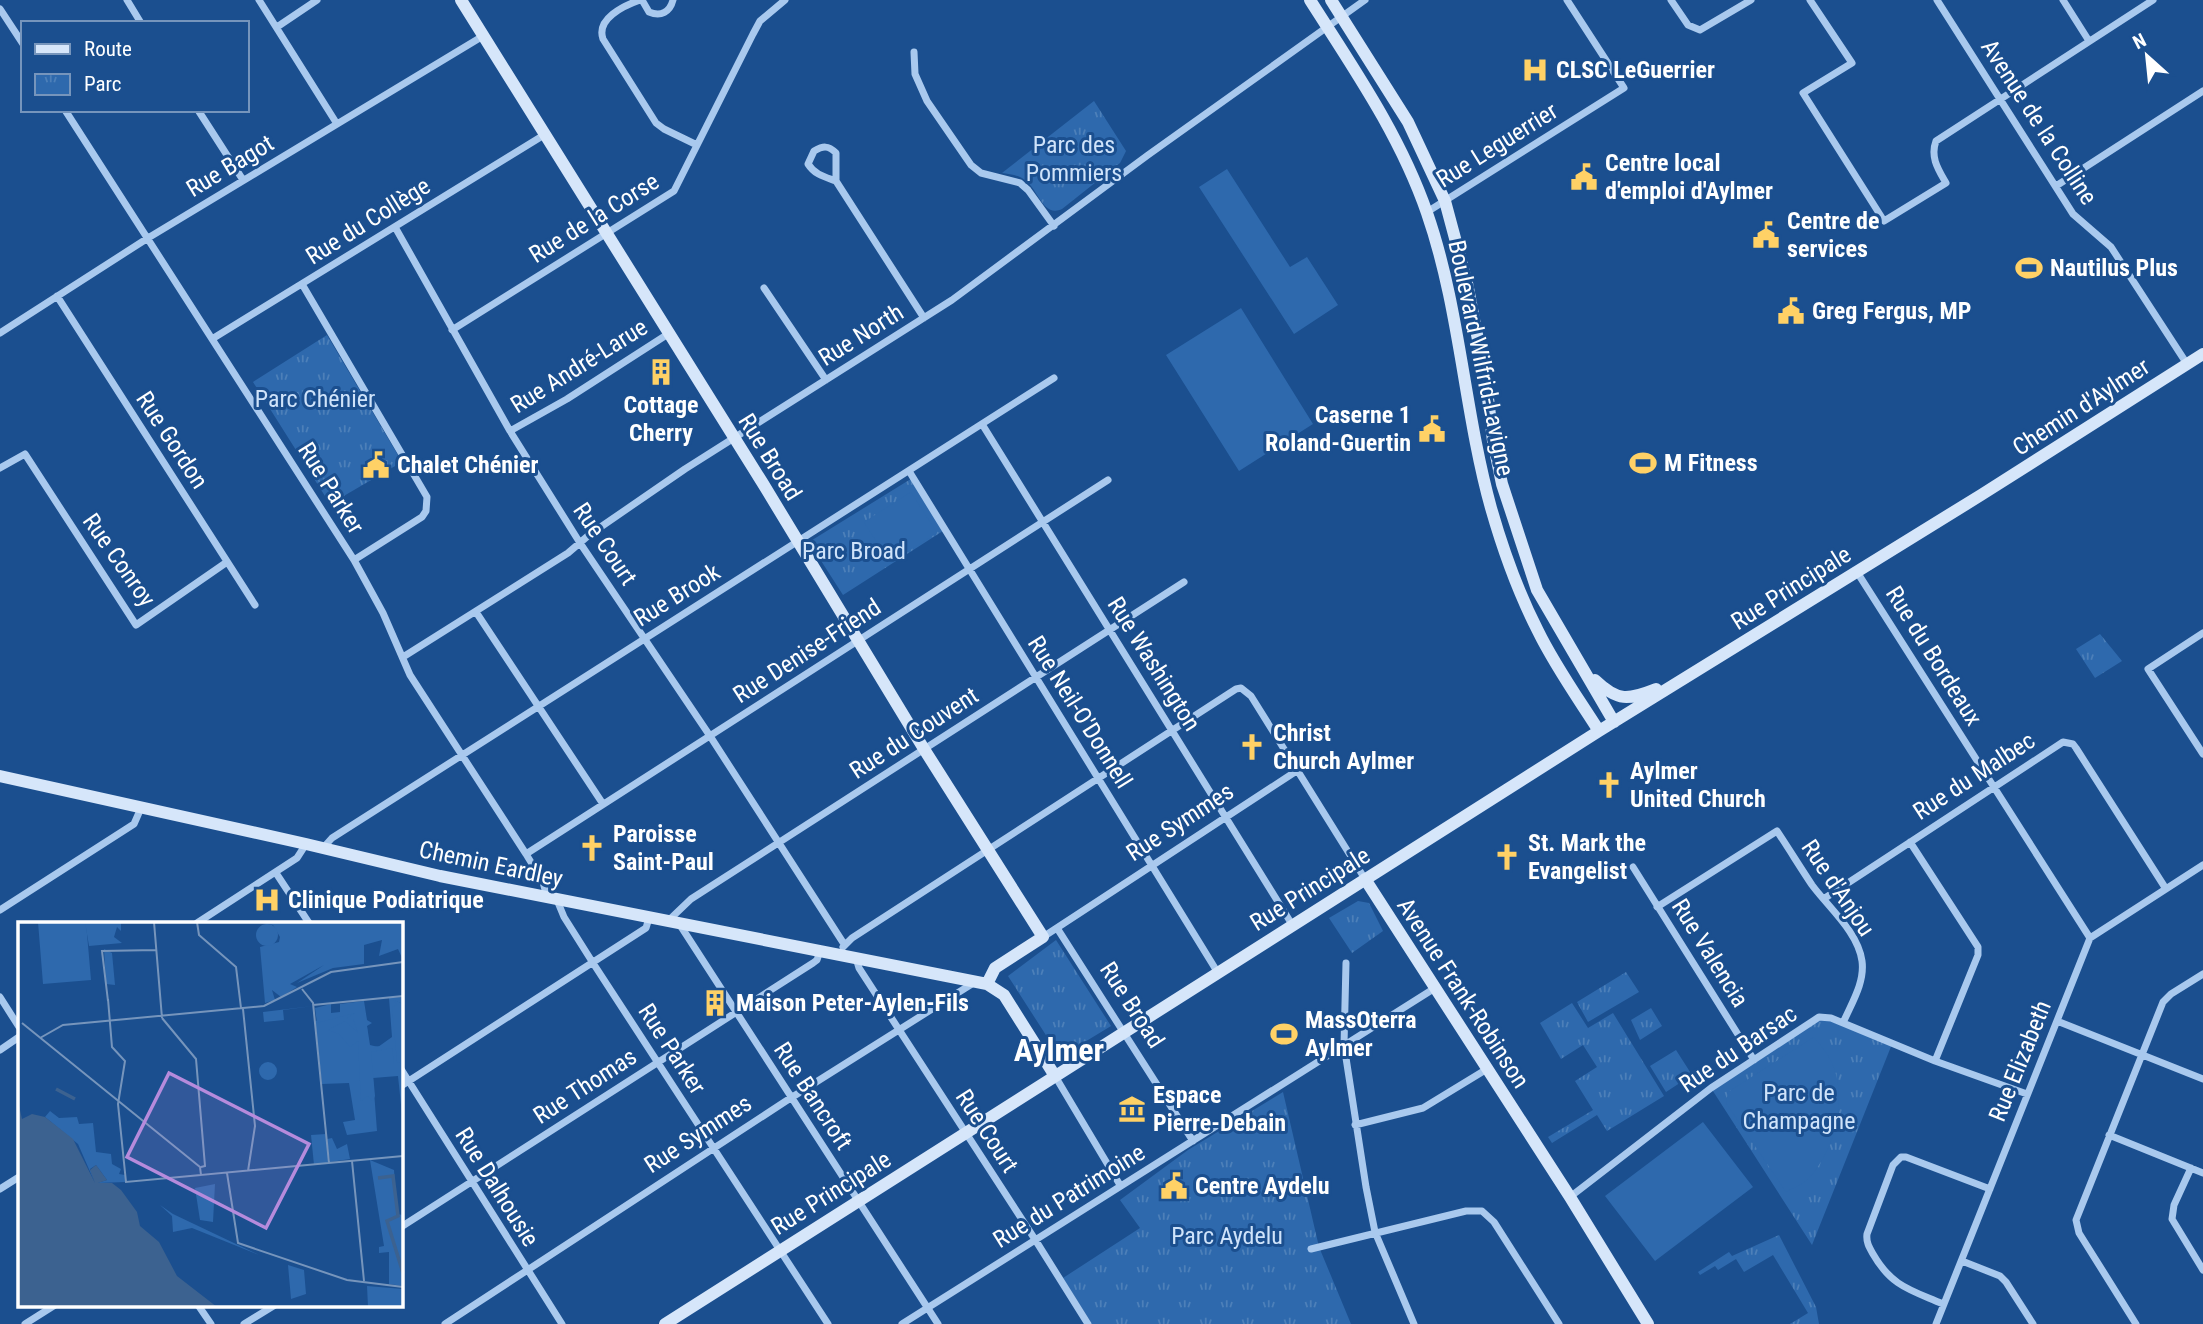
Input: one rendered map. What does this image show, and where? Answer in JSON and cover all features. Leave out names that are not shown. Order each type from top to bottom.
[{"type":"main road","name":"Rue Broad","points":[[461,0],[1043,937]]},
{"type":"main road","name":"Boulevard Wilfrid-Lavigne","points":[[1310,0],[1393,132],[1427,212],[1442,264],[1482,471],[1500,536],[1539,633],[1599,731]]},
{"type":"main road","name":"Boulevard Wilfrid-Lavigne","points":[[1331,0],[1408,122],[1444,201],[1467,283],[1502,484],[1537,590],[1614,722]]},
{"type":"main road","name":"Chemin d'Aylmer","points":[[1981,495],[2203,354]]},
{"type":"main road","name":"Rue Principale","points":[[665,1324],[1599,731],[1981,495]]},
{"type":"main road","points":[[1579,661],[1602,687],[1618,697],[1638,696],[1687,677]]},
{"type":"main road","name":"Chemin Eardley","points":[[0,776],[440,876],[820,951],[843,950],[856,958],[981,983]]},
{"type":"main road","name":"Avenue Frank-Robinson","points":[[1365,879],[1570,1197],[1648,1324]]},
{"type":"main road","name":"Rue Symmes","points":[[981,983],[995,968],[1043,937]]},
{"type":"main road","points":[[981,983],[1004,995],[1055,1076]]},
{"type":"street","points":[[127,0],[140,21]]},
{"type":"street","points":[[259,0],[337,124]]},
{"type":"street","points":[[277,27],[317,0]]},
{"type":"street","points":[[673,0],[668,10],[659,14],[649,12],[641,0],[622,9],[603,24],[601,29],[603,39],[656,123],[697,145]]},
{"type":"street","name":"Rue de la Corse","points":[[452,330],[674,191],[760,21],[785,0]]},
{"type":"street","name":"Rue North","points":[[403,657],[580,543],[685,469],[924,318],[1365,0]]},
{"type":"street","name":"Rue Leguerrier","points":[[1427,212],[1624,88],[1567,0]]},
{"type":"street","points":[[1671,0],[1688,25],[1700,30],[1751,0]]},
{"type":"street","points":[[1810,0],[1852,63],[1803,93],[1884,221],[1947,183],[1934,158],[1932,150],[1936,141],[2153,0]]},
{"type":"street","name":"Avenue de la Colline","points":[[1937,0],[2073,214],[2111,247],[2187,364]]},
{"type":"street","points":[[2063,0],[2089,41]]},
{"type":"street","points":[[0,9],[21,41]]},
{"type":"street","name":"Rue Bagot","points":[[0,332],[148,238],[483,36]]},
{"type":"street","points":[[914,52],[915,74],[927,101],[971,165],[981,173],[1020,183],[1054,226]]},
{"type":"street","points":[[2056,186],[2203,90]]},
{"type":"street","name":"Rue Parker","points":[[66,112],[354,560],[383,613],[410,675],[564,918],[828,1324]]},
{"type":"street","points":[[199,112],[243,180]]},
{"type":"street","name":"Rue du Collège","points":[[212,339],[544,135]]},
{"type":"street","points":[[836,181],[814,173],[811,169],[808,164],[814,151],[828,147],[835,153],[836,181],[924,318]]},
{"type":"street","name":"Rue Court","points":[[395,227],[510,431],[580,543],[710,736],[843,950]]},
{"type":"street","points":[[302,284],[427,498],[426,511],[422,517],[354,560]]},
{"type":"street","points":[[764,288],[825,380]]},
{"type":"street","name":"Rue Gordon","points":[[57,296],[255,605]]},
{"type":"street","name":"Rue André-Larue","points":[[510,431],[668,334]]},
{"type":"street","name":"Rue Brook","points":[[323,848],[332,838],[461,755],[1054,378]]},
{"type":"street","name":"Rue Washington","points":[[982,424],[1293,926]]},
{"type":"street","name":"Rue Conroy","points":[[0,468],[25,454],[136,625],[227,562]]},
{"type":"street","name":"Rue Neil-O'Donnell","points":[[909,471],[1218,973]]},
{"type":"street","name":"Rue Denise-Friend","points":[[526,855],[1108,480]]},
{"type":"street","name":"Rue du Bordeaux","points":[[1857,572],[2090,938]]},
{"type":"street","name":"Rue du Couvent","points":[[674,922],[691,899],[1184,582]]},
{"type":"street","points":[[476,612],[603,804]]},
{"type":"street","points":[[2203,633],[2148,669],[2203,754]]},
{"type":"street","name":"Avenue Frank-Robinson","points":[[1172,730],[1229,692],[1241,688],[1251,695],[1365,879]]},
{"type":"street","points":[[843,950],[988,850],[1172,730]]},
{"type":"street","name":"Rue du Malbec","points":[[1825,898],[2063,742],[2073,744],[2166,889]]},
{"type":"street","name":"Rue Symmes","points":[[1043,937],[1298,771]]},
{"type":"street","points":[[0,910],[134,824],[141,808]]},
{"type":"street","name":"Rue d'Anjou","points":[[1657,907],[1777,831],[1855,942],[1862,962],[1857,991],[1843,1023]]},
{"type":"street","points":[[1910,842],[1978,947],[1978,955],[1934,1061]]},
{"type":"street","points":[[199,922],[298,858],[306,844]]},
{"type":"street","points":[[2090,938],[2203,865]]},
{"type":"street","name":"Rue Valencia","points":[[1633,867],[1754,1060]]},
{"type":"street","points":[[276,873],[308,922]]},
{"type":"street","points":[[404,1083],[646,928],[649,918]]},
{"type":"street","name":"Rue Bancroft","points":[[674,922],[938,1324]]},
{"type":"street","name":"Rue Broad","points":[[1057,928],[1193,1142]]},
{"type":"street","name":"Rue Elizabeth","points":[[1936,1324],[2090,938]]},
{"type":"street","name":"Rue Thomas","points":[[402,1226],[817,960],[820,951]]},
{"type":"street","name":"Rue Court","points":[[856,958],[859,968],[898,1030],[1087,1324]]},
{"type":"street","points":[[1346,963],[1344,1045],[1355,1125],[1375,1232],[1414,1324]]},
{"type":"street","points":[[2136,1324],[2076,1227],[2077,1215],[2163,1002],[2203,974]]},
{"type":"street","name":"Rue Symmes","points":[[445,1324],[898,1030],[981,983]]},
{"type":"street","name":"Rue du Patrimoine","points":[[902,1324],[1435,988]]},
{"type":"street","points":[[0,997],[18,1025]]},
{"type":"street","name":"Rue du Barsac","points":[[1570,1197],[1711,1088],[1819,1017],[1830,1018],[1934,1061],[2027,1094]]},
{"type":"street","points":[[2057,1021],[2203,1079]]},
{"type":"street","points":[[0,1050],[18,1038]]},
{"type":"street","points":[[1355,1125],[1415,1111],[1487,1069]]},
{"type":"street","points":[[1055,1076],[1121,1185]]},
{"type":"street","name":"Rue Dalhousie","points":[[404,1083],[472,1182],[562,1324]]},
{"type":"street","points":[[2109,1135],[2203,1173]]},
{"type":"street","points":[[1943,1304],[1891,1280],[1868,1244],[1867,1234],[1894,1165],[1901,1157],[1906,1157],[1990,1189]]},
{"type":"street","points":[[2190,1168],[2174,1205],[2172,1219],[2203,1270]]},
{"type":"street","points":[[0,1189],[18,1178]]},
{"type":"street","points":[[1311,1249],[1466,1211],[1482,1211],[1494,1222],[1559,1324]]},
{"type":"street","points":[[1962,1261],[2000,1276],[2033,1324]]},
{"type":"street","points":[[25,1324],[53,1306]]},
{"type":"street","points":[[199,1306],[211,1324]]},
{"type":"street","points":[[244,1324],[273,1306]]},
{"type":"green space","name":"Parc des Pommiers","points":[[1094,101],[1126,151],[1120,163],[1062,209],[1050,210],[1025,180],[1002,173]]},
{"type":"green space","points":[[1227,169],[1290,267],[1307,257],[1338,305],[1294,334],[1199,187]]},
{"type":"green space","points":[[1241,308],[1313,424],[1239,471],[1166,355]]},
{"type":"green space","name":"Parc Chénier","points":[[327,335],[402,462],[330,504],[253,382]]},
{"type":"green space","name":"Parc Broad","points":[[914,477],[946,529],[843,595],[809,542]]},
{"type":"green space","points":[[911,492],[937,533],[890,563],[864,522]]},
{"type":"green space","points":[[2100,634],[2122,661],[2095,678],[2076,649]]},
{"type":"green space","points":[[1358,901],[1369,903],[1383,931],[1352,953],[1329,918]]},
{"type":"green space","points":[[1056,940],[1111,1026],[1060,1057],[1008,976]]},
{"type":"green space","points":[[1626,972],[1639,992],[1588,1022],[1577,1002]]},
{"type":"green space","points":[[1572,1003],[1588,1028],[1613,1013],[1664,1096],[1607,1131],[1597,1115],[1552,1143],[1548,1137],[1593,1110],[1575,1081],[1597,1067],[1583,1045],[1561,1059],[1540,1023]]},
{"type":"green space","points":[[1651,1008],[1662,1026],[1640,1040],[1631,1020]]},
{"type":"green space","name":"Parc de Champagne","points":[[1825,1017],[1892,1044],[1812,1245],[1711,1088]]},
{"type":"green space","points":[[1814,1037],[1836,1073],[1839,1089],[1837,1121],[1833,1137],[1818,1166],[1807,1180],[1786,1192],[1726,1103],[1728,1092]]},
{"type":"green space","points":[[1676,1050],[1692,1075],[1666,1092],[1650,1066]]},
{"type":"green space","name":"Parc Aydelu","points":[[1283,1092],[1319,1247],[1351,1324],[1092,1324],[1063,1278],[1140,1228],[1120,1200],[1188,1150]]},
{"type":"green space","points":[[1703,1122],[1753,1187],[1655,1261],[1605,1196]]},
{"type":"green space","points":[[1779,1235],[1816,1307],[1819,1324],[1790,1324],[1808,1313],[1773,1255],[1744,1272],[1736,1259],[1718,1270],[1715,1266],[1700,1275],[1698,1272],[1729,1252],[1732,1256]]},
{"type":"place","name":"CLSC LeGuerrier","points":[[1535,70]]},
{"type":"place","name":"Centre local d'emploi d'Aylmer","points":[[1584,177]]},
{"type":"place","name":"Centre de services","points":[[1766,235]]},
{"type":"place","name":"Nautilus Plus","points":[[2029,268]]},
{"type":"place","name":"Greg Fergus, MP","points":[[1791,311]]},
{"type":"place","name":"Cottage Cherry","points":[[661,372]]},
{"type":"place","name":"Caserne 1 Roland-Guertin","points":[[1432,429]]},
{"type":"place","name":"M Fitness","points":[[1643,463]]},
{"type":"place","name":"Chalet Chénier","points":[[376,465]]},
{"type":"place","name":"Christ Church Aylmer","points":[[1252,747]]},
{"type":"place","name":"Aylmer United Church","points":[[1609,785]]},
{"type":"place","name":"Paroisse Saint-Paul","points":[[592,848]]},
{"type":"place","name":"St. Mark the Evangelist","points":[[1507,857]]},
{"type":"place","name":"Clinique Podiatrique","points":[[267,900]]},
{"type":"place","name":"Maison Peter-Aylen-Fils","points":[[715,1003]]},
{"type":"place","name":"MassOterra Aylmer","points":[[1284,1034]]},
{"type":"place","name":"Espace Pierre-Debain","points":[[1132,1109]]},
{"type":"place","name":"Centre Aydelu","points":[[1174,1186]]},
{"type":"district","name":"Aylmer","points":[[1059,1050]]}]
